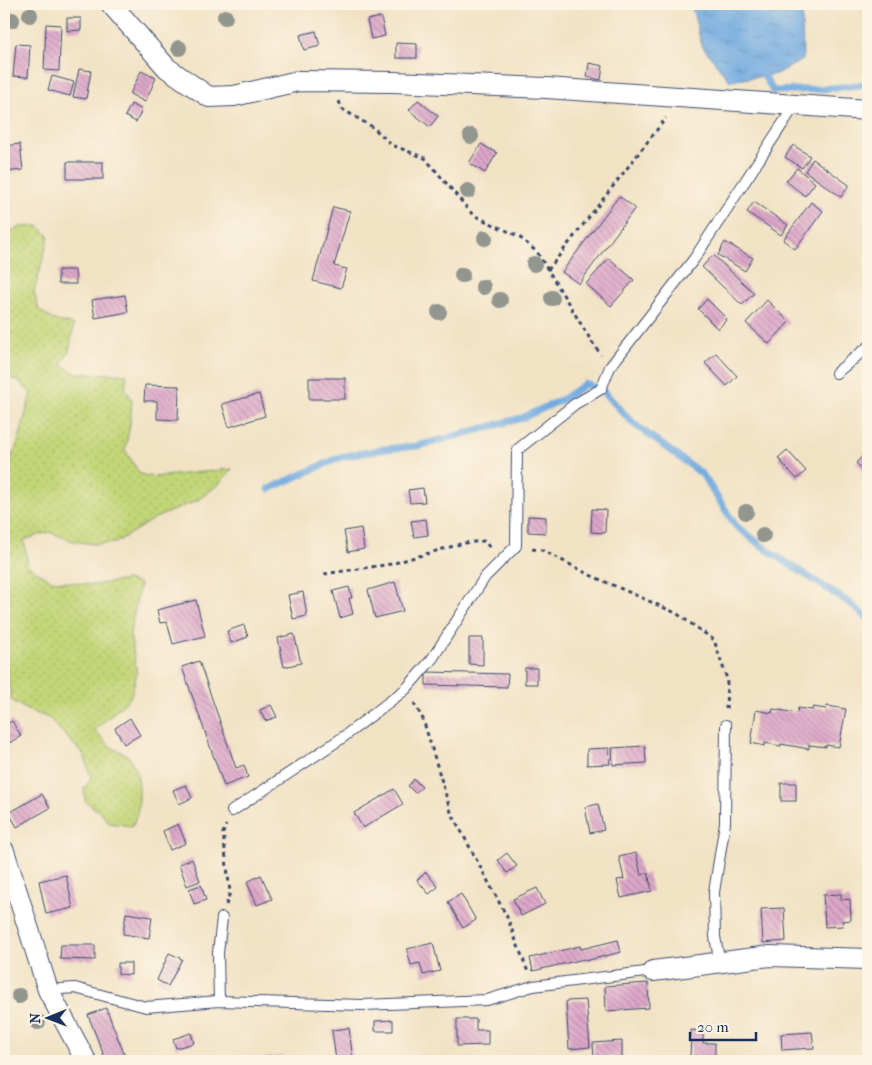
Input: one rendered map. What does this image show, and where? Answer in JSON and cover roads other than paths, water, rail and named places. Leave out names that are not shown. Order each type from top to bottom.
[{"type":"street","points":[[111,4],[167,68],[209,97],[234,96],[298,81],[393,82],[546,88],[868,110]]},
{"type":"street","points":[[4,851],[48,990],[86,1061]]},
{"type":"street","points":[[654,971],[720,964],[770,956],[868,959]]},
{"type":"lane","points":[[232,811],[342,738],[406,689],[432,658],[485,577],[516,546],[517,450],[575,404],[601,389],[610,367],[694,259],[795,105]]},
{"type":"lane","points":[[836,373],[868,347]]},
{"type":"lane","points":[[720,964],[715,938],[714,892],[725,823],[726,725]]},
{"type":"lane","points":[[219,1001],[218,953],[222,918]]},
{"type":"lane","points":[[48,990],[74,988],[146,1007],[219,1001],[364,1005],[487,1000],[533,986],[654,971]]},
{"type":"water","points":[[691,4],[800,4],[803,60],[776,74],[730,81],[702,46]]},
{"type":"waterway","points":[[760,69],[773,91],[823,89],[868,84]]},
{"type":"waterway","points":[[269,489],[341,457],[385,449],[418,446],[522,418],[563,399],[585,384],[601,389],[634,424],[702,474],[736,526],[766,549],[851,604],[868,619]]}]
